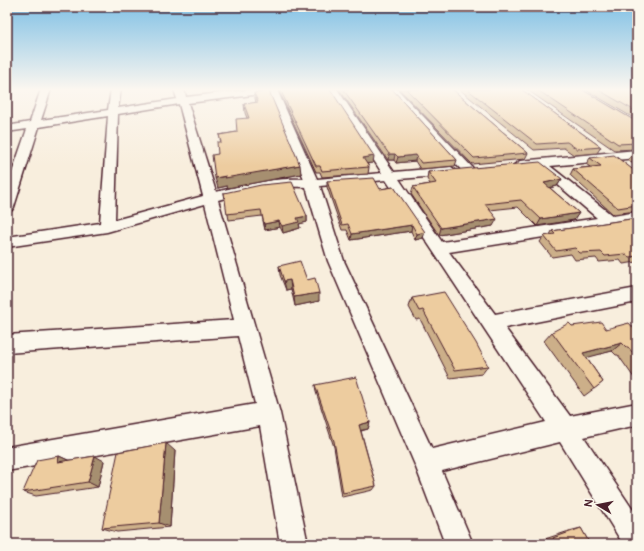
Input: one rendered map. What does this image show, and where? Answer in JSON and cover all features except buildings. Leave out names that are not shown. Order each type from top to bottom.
[{"type":"street","points":[[7,207],[37,115]]},
{"type":"street","points":[[7,129],[90,115]]},
{"type":"street","points":[[107,227],[113,115]]},
{"type":"street","points":[[186,115],[211,199],[269,413],[294,544]]},
{"type":"street","points":[[285,115],[312,183],[336,261],[426,464],[459,544]]},
{"type":"street","points":[[350,115],[438,248],[565,429],[637,541]]},
{"type":"street","points":[[416,115],[468,170]]},
{"type":"street","points":[[598,147],[626,167]]},
{"type":"street","points":[[529,153],[611,222]]},
{"type":"street","points":[[504,166],[637,154]]},
{"type":"street","points":[[7,242],[107,227],[247,188],[292,182],[312,183],[482,168]]},
{"type":"street","points":[[438,248],[637,217]]},
{"type":"street","points":[[491,323],[637,295]]},
{"type":"street","points":[[7,344],[246,327]]},
{"type":"street","points":[[7,459],[269,413]]},
{"type":"street","points":[[426,464],[565,429],[637,414]]}]
